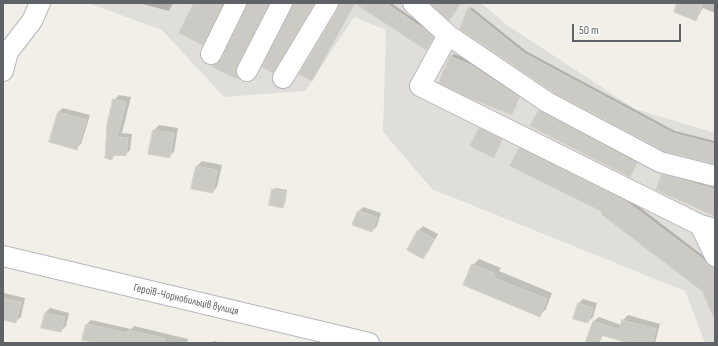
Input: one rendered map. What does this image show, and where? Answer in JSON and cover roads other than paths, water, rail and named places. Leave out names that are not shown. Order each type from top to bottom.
[{"type":"street","points":[[3,71],[8,52],[32,21],[40,3]]},
{"type":"street","points":[[211,54],[236,3]]},
{"type":"street","points":[[247,71],[282,3]]},
{"type":"street","points":[[283,78],[328,3]]},
{"type":"street","points":[[414,3],[448,35],[547,102],[660,162],[715,176]]},
{"type":"street","points":[[448,35],[420,86],[708,227],[715,256]]},
{"type":"street","name":"Героїв-Чорнобильців вулиця","points":[[3,256],[369,343]]}]
